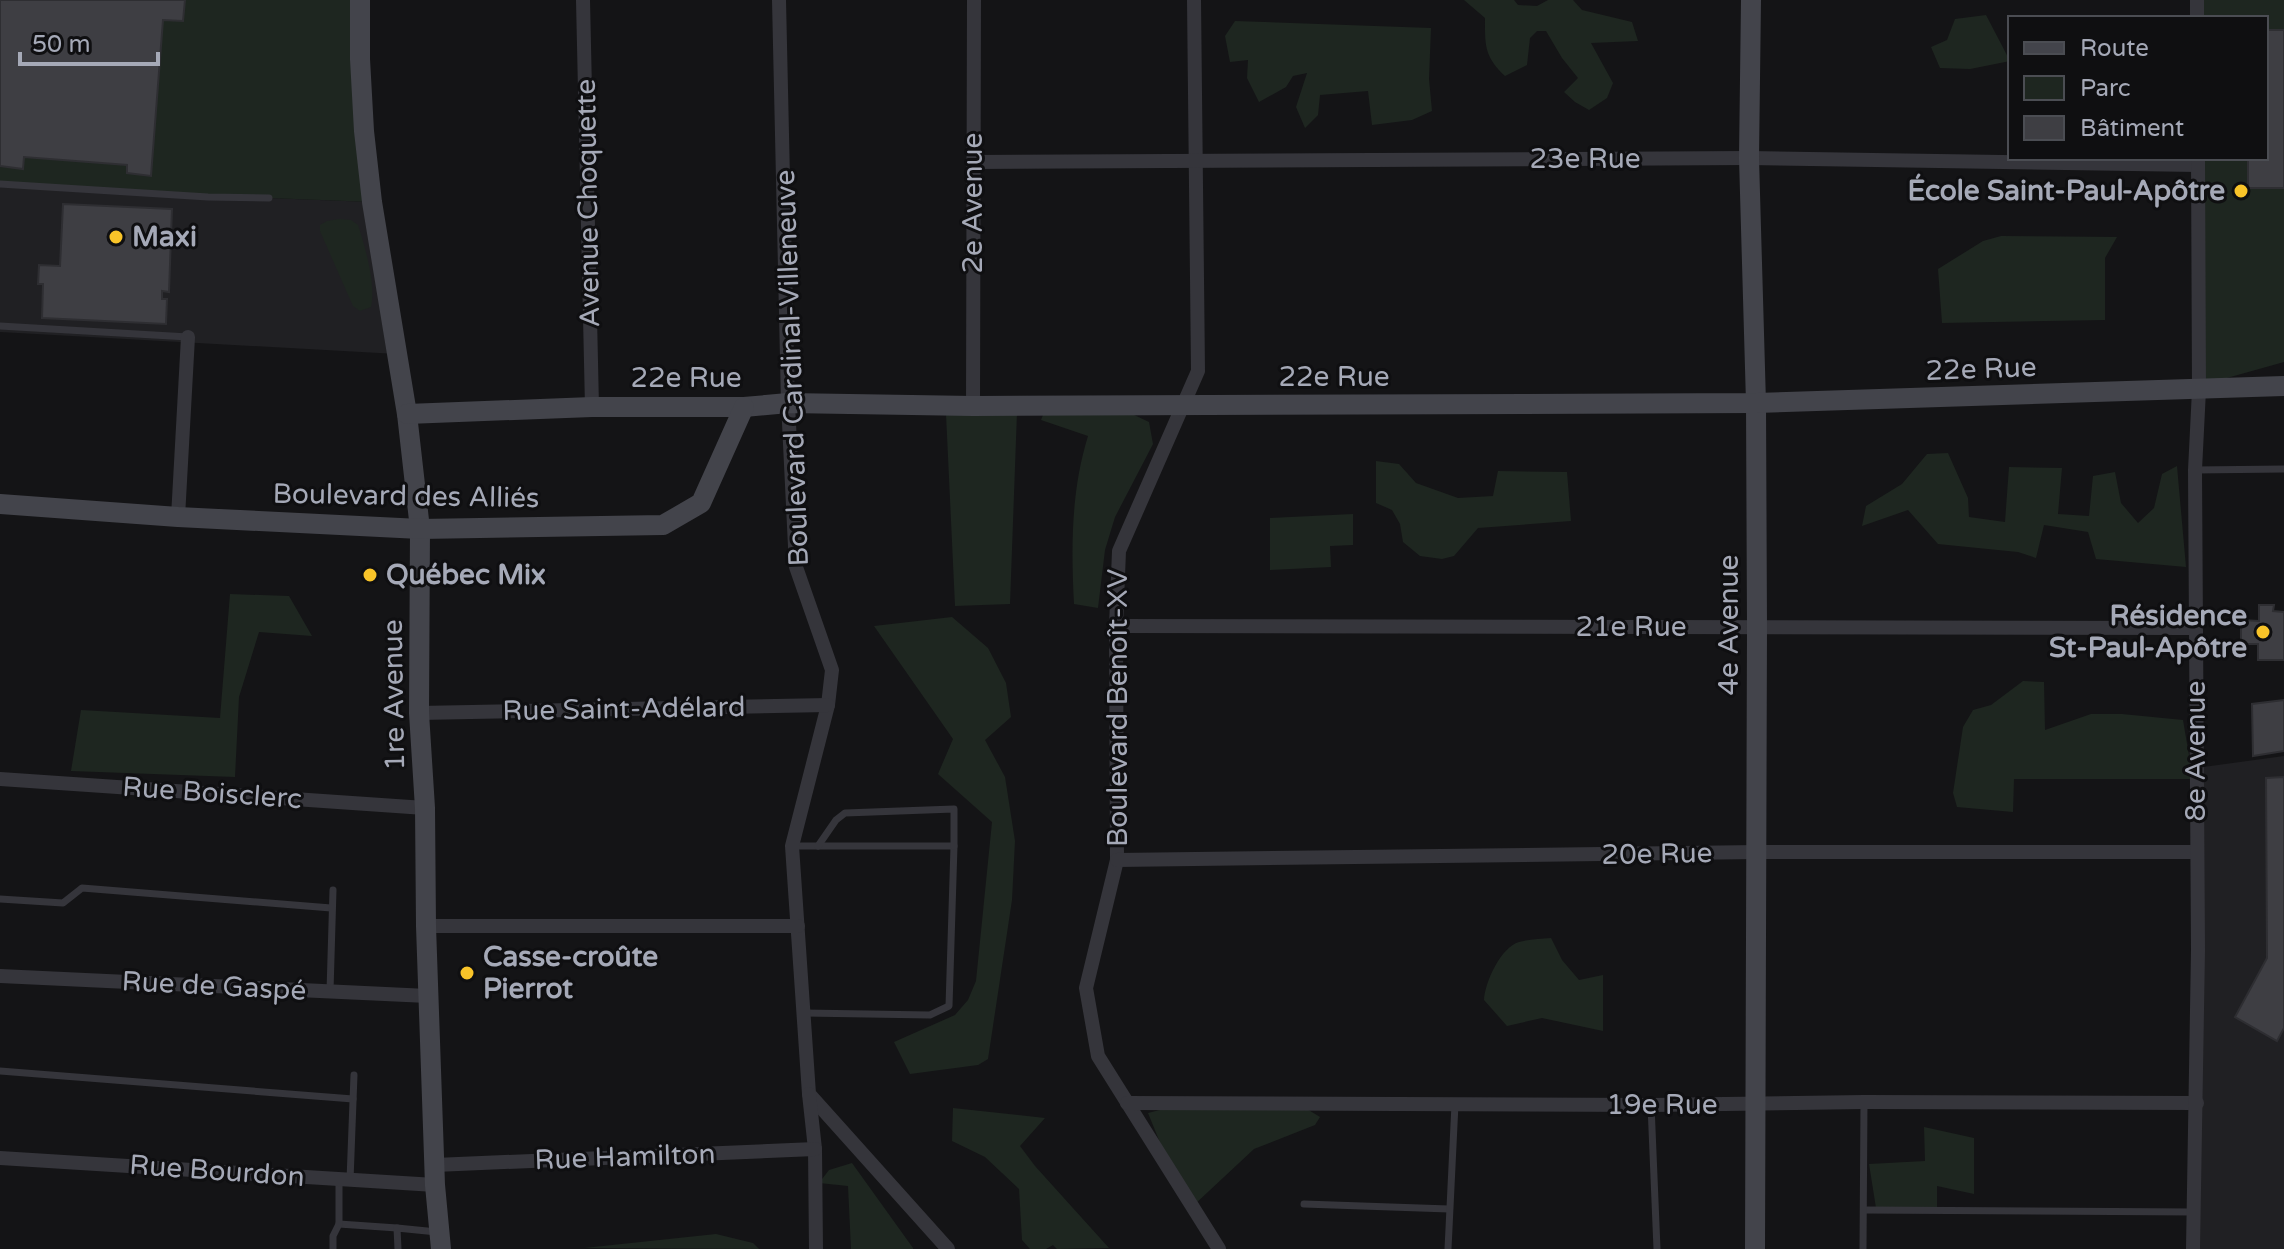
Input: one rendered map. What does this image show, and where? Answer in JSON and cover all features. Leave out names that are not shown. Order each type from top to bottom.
[{"type":"street","name":"1re Avenue","points":[[360,0],[363,117],[372,202],[407,414],[420,529],[419,713],[425,808],[435,1175],[440,1240]]},
{"type":"street","name":"Avenue Choquette","points":[[583,0],[592,407]]},
{"type":"street","name":"Boulevard Cardinal-Villeneuve","points":[[779,0],[788,403],[796,567],[832,670],[828,705],[792,846],[815,1149],[816,1249]]},
{"type":"street","name":"2e Avenue","points":[[973,406],[974,0]]},
{"type":"street","name":"Boulevard Benoît-XV","points":[[1194,0],[1198,371],[1119,551],[1116,626],[1117,860],[1086,988],[1098,1056],[1219,1249]]},
{"type":"street","name":"4e Avenue","points":[[1751,0],[1749,158],[1756,403],[1758,852],[1755,1249]]},
{"type":"street","name":"23e Rue","points":[[972,162],[1749,158],[2198,162]]},
{"type":"street","name":"8e Avenue","points":[[2193,1249],[2197,1103],[2195,470],[2199,390],[2198,162]]},
{"type":"street","points":[[178,517],[188,337]]},
{"type":"street","name":"22e Rue","points":[[2261,386],[2284,379]]},
{"type":"street","name":"22e Rue","points":[[407,414],[592,407],[744,407],[788,403],[973,406],[1756,403],[2284,386]]},
{"type":"street","name":"Boulevard des Alliés","points":[[0,504],[178,517],[420,529],[663,525],[701,503],[744,407]]},
{"type":"street","name":"21e Rue","points":[[1116,626],[2195,628]]},
{"type":"street","name":"Rue Saint-Adélard","points":[[419,713],[828,705]]},
{"type":"street","name":"Rue Boisclerc","points":[[0,779],[425,808]]},
{"type":"street","name":"20e Rue","points":[[1117,860],[1758,852],[2196,852]]},
{"type":"street","points":[[426,926],[798,926]]},
{"type":"street","name":"Rue de Gaspé","points":[[0,976],[428,996]]},
{"type":"street","points":[[809,1094],[948,1249]]},
{"type":"street","name":"19e Rue","points":[[1127,1103],[2197,1103]]},
{"type":"street","name":"Rue Hamilton","points":[[435,1175],[815,1149]]},
{"type":"street","name":"Rue Bourdon","points":[[0,1158],[345,1179],[435,1175]]},
{"type":"lane","points":[[0,184],[269,198]]},
{"type":"lane","points":[[0,326],[188,337]]},
{"type":"lane","points":[[2195,470],[2284,469]]},
{"type":"lane","points":[[804,1013],[930,1015],[949,1006],[954,809],[845,813],[836,820],[818,846]]},
{"type":"lane","points":[[792,846],[954,846]]},
{"type":"lane","points":[[0,899],[63,903],[82,888],[331,908]]},
{"type":"lane","points":[[330,991],[333,890]]},
{"type":"lane","points":[[0,1071],[353,1099]]},
{"type":"lane","points":[[333,1249],[345,1179],[354,1075]]},
{"type":"lane","points":[[1863,1249],[1864,1102]]},
{"type":"lane","points":[[1448,1249],[1455,1104]]},
{"type":"lane","points":[[1651,1105],[1657,1249]]},
{"type":"lane","points":[[1304,1204],[1449,1209]]},
{"type":"lane","points":[[1864,1210],[2194,1212]]},
{"type":"lane","points":[[339,1224],[397,1228],[440,1240]]},
{"type":"lane","points":[[397,1228],[398,1249]]},
{"type":"shaded area","points":[[0,184],[372,202],[397,354],[0,332]]},
{"type":"shaded area","points":[[2284,756],[2284,1249],[2193,1249],[2196,768]]},
{"type":"green space","points":[[0,0],[360,0],[372,202],[0,184]]},
{"type":"green space","points":[[1464,0],[1514,0],[1518,5],[1537,6],[1548,0],[1573,0],[1582,10],[1632,22],[1638,41],[1591,43],[1613,83],[1607,98],[1589,110],[1564,92],[1578,78],[1546,31],[1537,31],[1530,38],[1527,65],[1505,76],[1487,50],[1485,18]]},
{"type":"green space","name":"École Saint-Paul-Apôtre","points":[[2202,0],[2284,0],[2284,362],[2209,383],[2199,390],[2199,160],[2268,160],[2268,16],[2202,16]]},
{"type":"green space","points":[[1986,15],[2008,61],[1970,69],[1940,68],[1931,47],[1947,40],[1955,19]]},
{"type":"green space","points":[[1235,21],[1431,28],[1429,79],[1432,111],[1412,120],[1372,125],[1368,91],[1320,95],[1318,115],[1305,128],[1296,107],[1307,73],[1293,76],[1286,87],[1259,102],[1247,78],[1248,60],[1230,62],[1225,36]]},
{"type":"green space","points":[[339,219],[351,220],[358,225],[367,255],[371,307],[360,311],[353,306],[320,231],[320,225]]},
{"type":"green space","points":[[2001,236],[2117,237],[2105,258],[2105,320],[1942,323],[1938,269],[1983,241]]},
{"type":"green space","points":[[1046,407],[1130,413],[1149,422],[1153,444],[1115,517],[1105,550],[1098,608],[1074,604],[1074,519],[1078,477],[1088,436],[1041,420]]},
{"type":"green space","points":[[1017,412],[1010,604],[955,606],[946,414]]},
{"type":"green space","points":[[1948,453],[1968,498],[1969,517],[2005,522],[2009,467],[2062,468],[2058,514],[2089,516],[2093,476],[2115,472],[2121,503],[2138,523],[2154,508],[2162,474],[2177,466],[2186,567],[2096,559],[2088,532],[2044,525],[2036,558],[2018,552],[1938,544],[1908,510],[1862,526],[1866,506],[1902,484],[1927,454]]},
{"type":"green space","points":[[1376,461],[1399,464],[1416,483],[1458,498],[1493,496],[1498,471],[1567,472],[1571,521],[1478,528],[1454,556],[1442,559],[1420,556],[1403,542],[1400,524],[1392,510],[1376,503]]},
{"type":"green space","points":[[1353,514],[1353,545],[1330,546],[1331,567],[1270,570],[1270,518]]},
{"type":"green space","points":[[230,594],[289,596],[312,636],[259,632],[239,697],[235,777],[71,771],[81,710],[220,718]]},
{"type":"green space","points":[[952,617],[988,648],[1006,683],[1011,717],[985,740],[1005,777],[1015,841],[1012,900],[988,1059],[978,1065],[910,1074],[894,1042],[955,1015],[968,1000],[976,981],[992,822],[938,774],[953,739],[874,626]]},
{"type":"green space","points":[[2023,681],[2044,682],[2045,730],[2091,714],[2183,720],[2193,779],[2014,779],[2013,812],[1957,807],[1953,793],[1963,727],[1973,710],[1991,705]]},
{"type":"green space","points":[[1551,938],[1562,960],[1579,980],[1603,975],[1603,1031],[1542,1018],[1507,1026],[1484,1000],[1491,975],[1512,945]]},
{"type":"green space","points":[[1175,1106],[1307,1109],[1320,1117],[1315,1125],[1254,1149],[1194,1205],[1161,1145],[1148,1113]]},
{"type":"green space","points":[[953,1108],[1045,1118],[1020,1146],[1109,1248],[1057,1249],[1053,1245],[1046,1249],[1030,1249],[1022,1240],[1019,1189],[985,1157],[952,1141]]},
{"type":"green space","points":[[1924,1127],[1974,1138],[1974,1194],[1937,1186],[1937,1209],[1876,1208],[1869,1164],[1925,1161]]},
{"type":"green space","points":[[852,1163],[913,1249],[851,1249],[848,1186],[819,1183],[829,1170]]},
{"type":"green space","points":[[716,1234],[753,1243],[759,1249],[584,1248]]},
{"type":"building","points":[[0,0],[185,0],[183,21],[163,20],[151,176],[127,173],[127,165],[24,157],[23,169],[0,166]]},
{"type":"building","points":[[2268,30],[2284,30],[2284,188],[2248,188],[2248,160],[2268,160]]},
{"type":"building","name":"Maxi","points":[[63,204],[172,209],[169,292],[162,291],[162,299],[167,299],[166,324],[42,318],[43,284],[38,284],[39,265],[60,266]]},
{"type":"building","name":"Résidence St-Paul-Apôtre","points":[[2259,605],[2274,605],[2273,611],[2284,612],[2284,660],[2258,660],[2258,644],[2241,644],[2241,620],[2259,621]]},
{"type":"building","name":"Résidence St-Paul-Apôtre","points":[[2284,700],[2284,751],[2253,756],[2252,704]]},
{"type":"building","points":[[2284,777],[2284,1028],[2277,1041],[2235,1017],[2267,958],[2266,778]]},
{"type":"place","name":"École Saint-Paul-Apôtre","points":[[2241,191]]},
{"type":"place","name":"Maxi","points":[[116,237]]},
{"type":"place","name":"Québec Mix","points":[[370,575]]},
{"type":"place","name":"Résidence St-Paul-Apôtre","points":[[2263,632]]},
{"type":"place","name":"Casse-croûte Pierrot","points":[[467,973]]}]
